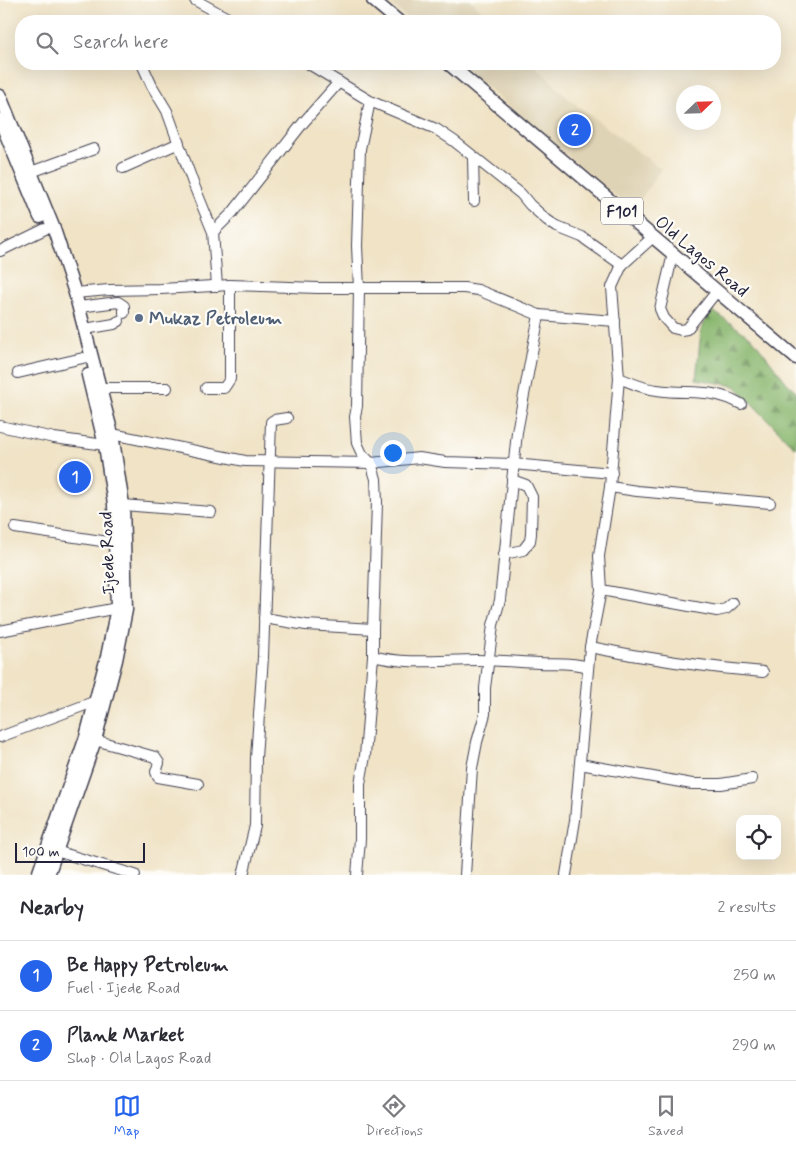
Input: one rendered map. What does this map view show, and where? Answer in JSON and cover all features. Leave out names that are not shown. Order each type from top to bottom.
[{"type":"main road","points":[[373,0],[391,15]]},
{"type":"main road","name":"Old Lagos Road","points":[[456,70],[796,358]]},
{"type":"main road","points":[[0,96],[26,173]]},
{"type":"main road","points":[[0,120],[26,173]]},
{"type":"main road","name":"Ijede Road","points":[[26,173],[66,293],[109,439],[114,504],[117,608],[86,737],[38,875]]},
{"type":"main road","name":"Ijede Road","points":[[26,173],[54,229],[75,293],[100,388],[123,506],[126,610],[116,660],[95,740],[48,875]]},
{"type":"street","points":[[195,0],[222,15]]},
{"type":"street","points":[[145,70],[152,86],[168,111],[193,183],[213,232],[217,286]]},
{"type":"street","points":[[319,70],[370,101],[436,129],[521,194],[547,220],[582,237],[622,266]]},
{"type":"street","points":[[213,232],[233,212],[303,123],[339,82]]},
{"type":"street","points":[[357,875],[360,839],[360,784],[367,732],[373,656],[377,502],[376,479],[371,463],[362,454],[357,443],[356,433],[357,246],[360,149],[370,101]]},
{"type":"street","points":[[123,168],[179,143]]},
{"type":"street","points":[[26,173],[94,149]]},
{"type":"street","points":[[473,157],[474,201]]},
{"type":"street","points":[[0,251],[45,229]]},
{"type":"street","points":[[566,875],[575,820],[590,647],[601,590],[599,556],[612,473],[619,378],[612,287],[622,266],[653,237]]},
{"type":"street","points":[[673,254],[660,309],[664,318],[673,328],[688,329],[717,291]]},
{"type":"street","points":[[206,388],[224,388],[230,379],[230,285]]},
{"type":"street","points":[[75,293],[230,285],[464,288],[478,290],[539,315],[615,321]]},
{"type":"street","points":[[79,307],[118,302],[124,306],[121,317],[114,324],[85,329]]},
{"type":"street","points":[[465,875],[472,768],[485,714],[488,660],[493,625],[500,600],[518,424],[539,315]]},
{"type":"street","points":[[18,373],[84,358]]},
{"type":"street","points":[[619,378],[657,391],[718,394],[741,404]]},
{"type":"street","points":[[100,388],[167,388]]},
{"type":"street","points":[[243,875],[255,826],[271,422],[287,418]]},
{"type":"street","points":[[0,426],[54,438],[109,439],[245,461],[371,463],[419,458],[445,462],[513,464],[612,473]]},
{"type":"street","points":[[504,554],[523,550],[530,541],[531,534],[532,497],[526,485],[512,480]]},
{"type":"street","points":[[610,487],[770,503]]},
{"type":"street","points":[[123,506],[211,512]]},
{"type":"street","points":[[15,528],[115,543]]},
{"type":"street","points":[[601,590],[717,611],[726,609],[733,603]]},
{"type":"street","points":[[0,631],[117,608]]},
{"type":"street","points":[[264,618],[306,625],[373,629]]},
{"type":"street","points":[[590,647],[660,661],[763,672]]},
{"type":"street","points":[[373,656],[412,662],[488,660],[576,663],[588,667]]},
{"type":"street","points":[[0,737],[96,701]]},
{"type":"street","points":[[95,740],[155,757],[159,763],[156,772],[158,777],[198,784]]},
{"type":"street","points":[[580,764],[692,784],[720,784],[752,779]]},
{"type":"street","points":[[56,851],[135,875]]},
{"type":"shaded area","points":[[386,0],[471,0],[486,15],[404,15]]},
{"type":"shaded area","points":[[467,70],[540,70],[568,98],[661,169],[633,211]]},
{"type":"green space","points":[[710,309],[753,339],[787,383],[796,391],[796,449],[735,386],[696,379],[701,331]]},
{"type":"place","name":"Plank Market","points":[[575,130]]},
{"type":"place","name":"Mukaz Petroleum","points":[[139,318]]},
{"type":"place","name":"Be Happy Petroleum","points":[[75,477]]}]
